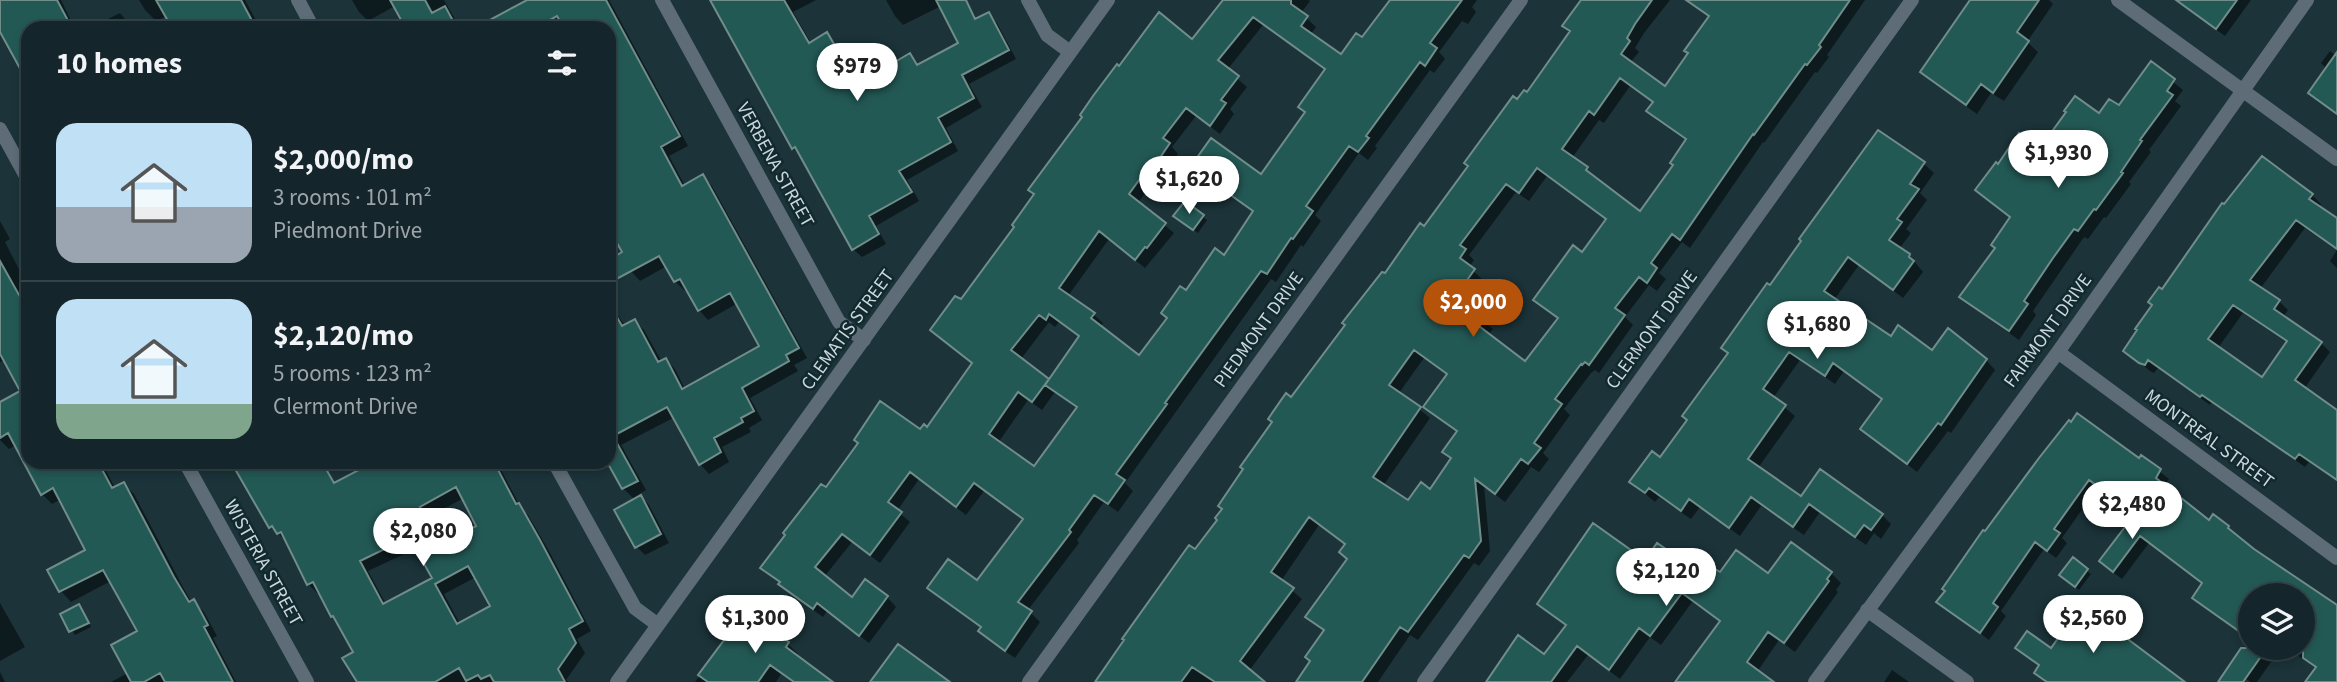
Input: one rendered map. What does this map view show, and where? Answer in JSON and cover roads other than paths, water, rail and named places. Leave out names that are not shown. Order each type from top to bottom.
[{"type":"street","points":[[298,0],[309,21]]},
{"type":"street","name":"VERBENA STREET","points":[[662,0],[839,322],[864,340]]},
{"type":"street","points":[[1028,0],[1047,35],[1070,52]]},
{"type":"street","name":"CLEMATIS STREET","points":[[617,682],[1108,0]]},
{"type":"street","name":"PIEDMONT DRIVE","points":[[1029,682],[1521,0]]},
{"type":"street","name":"CLERMONT DRIVE","points":[[1424,682],[1912,0]]},
{"type":"street","points":[[2118,0],[2337,159]]},
{"type":"street","name":"FAIRMONT DRIVE","points":[[1815,682],[2058,352],[2307,0]]},
{"type":"street","points":[[0,130],[21,168]]},
{"type":"street","name":"MONTREAL STREET","points":[[2058,352],[2337,558]]},
{"type":"street","name":"WISTERIA STREET","points":[[189,469],[307,682]]},
{"type":"street","points":[[558,469],[635,608],[658,625]]},
{"type":"street","points":[[1867,610],[1967,682]]}]
